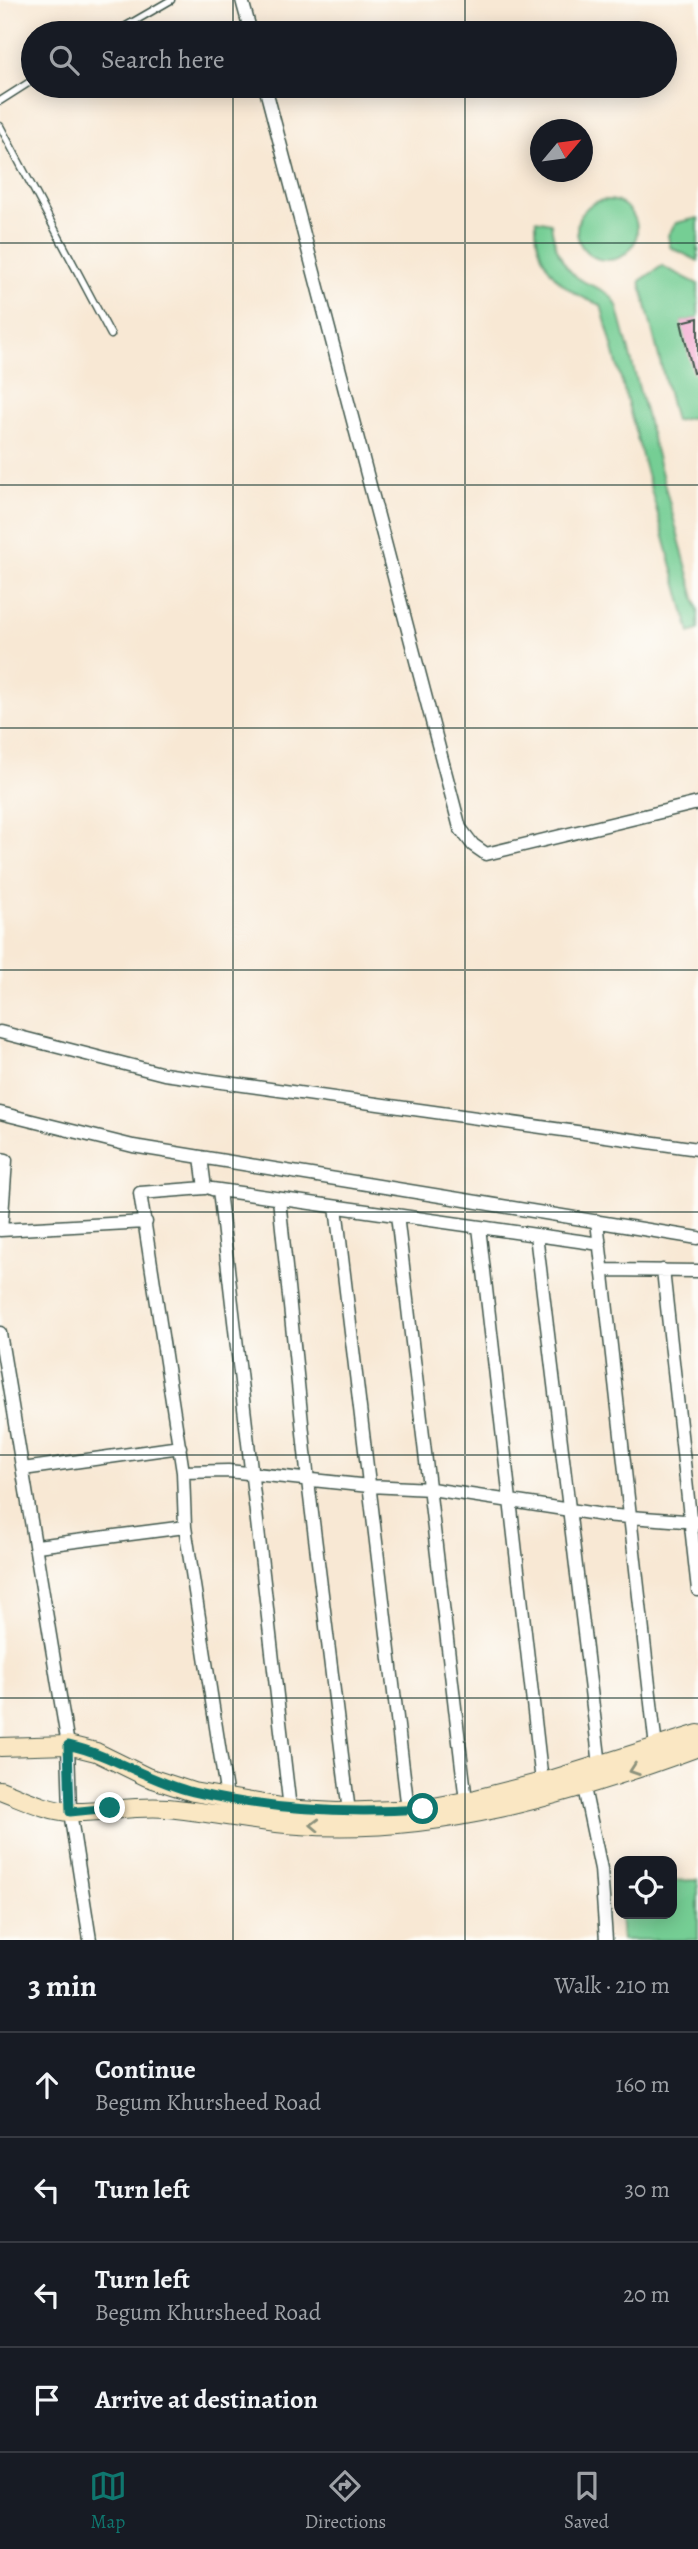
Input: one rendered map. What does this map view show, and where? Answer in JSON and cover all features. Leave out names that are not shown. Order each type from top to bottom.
[{"type":"main road","points":[[0,1747],[68,1745],[96,1752],[158,1781],[193,1792],[290,1809],[349,1812],[408,1810],[466,1801],[542,1782],[582,1779],[600,1765],[698,1734]]},
{"type":"main road","points":[[0,1790],[33,1803],[70,1812],[165,1808],[298,1825],[340,1826],[426,1821],[698,1747]]},
{"type":"street","points":[[242,0],[248,21]]},
{"type":"street","points":[[268,98],[460,828],[473,845],[486,853],[698,803]]},
{"type":"street","points":[[0,1032],[164,1074],[698,1149]]},
{"type":"street","points":[[0,1114],[133,1146],[698,1238]]},
{"type":"street","points":[[201,1157],[205,1188]]},
{"type":"street","points":[[0,1159],[6,1160],[1,1230],[146,1222]]},
{"type":"street","points":[[227,1798],[185,1527],[184,1472],[140,1193],[205,1188],[600,1244]]},
{"type":"street","points":[[219,1190],[290,1809]]},
{"type":"street","points":[[279,1199],[308,1481],[349,1812]]},
{"type":"street","points":[[337,1207],[408,1810]]},
{"type":"street","points":[[397,1215],[466,1801]]},
{"type":"street","points":[[597,1221],[656,1748]]},
{"type":"street","points":[[479,1227],[542,1782]]},
{"type":"street","points":[[536,1235],[600,1765]]},
{"type":"street","points":[[603,1270],[698,1271]]},
{"type":"street","points":[[663,1270],[694,1521],[698,1590]]},
{"type":"street","points":[[0,1333],[68,1745],[70,1812],[90,1940]]},
{"type":"street","points":[[23,1469],[180,1447]]},
{"type":"street","points":[[184,1472],[251,1474],[308,1481],[475,1493],[510,1502],[630,1518],[694,1521]]},
{"type":"street","points":[[37,1546],[185,1527]]},
{"type":"street","points":[[582,1779],[601,1869],[606,1940]]},
{"type":"lane","points":[[135,21],[171,0]]},
{"type":"lane","points":[[0,101],[21,88]]},
{"type":"lane","points":[[0,126],[111,335]]},
{"type":"green space","points":[[601,200],[613,200],[632,213],[637,230],[635,242],[624,255],[613,260],[601,260],[582,247],[577,236],[577,224],[590,205]]},
{"type":"green space","points":[[698,218],[698,261],[670,247],[668,235],[676,223]]},
{"type":"green space","points":[[536,220],[551,223],[559,253],[572,273],[605,292],[617,306],[698,610],[698,630],[690,633],[601,305],[574,292],[553,274],[540,250]]},
{"type":"green space","points":[[662,266],[698,284],[698,318],[682,322],[698,362],[698,416],[675,421],[640,281]]},
{"type":"green space","points":[[698,1880],[698,1940],[622,1940],[620,1919],[677,1919],[677,1881]]},
{"type":"building","points":[[698,318],[698,372],[693,373],[681,322]]},
{"type":"route","points":[[110,1808],[70,1812],[68,1745],[96,1752],[147,1777],[193,1792],[299,1810],[337,1812],[423,1809]]}]
